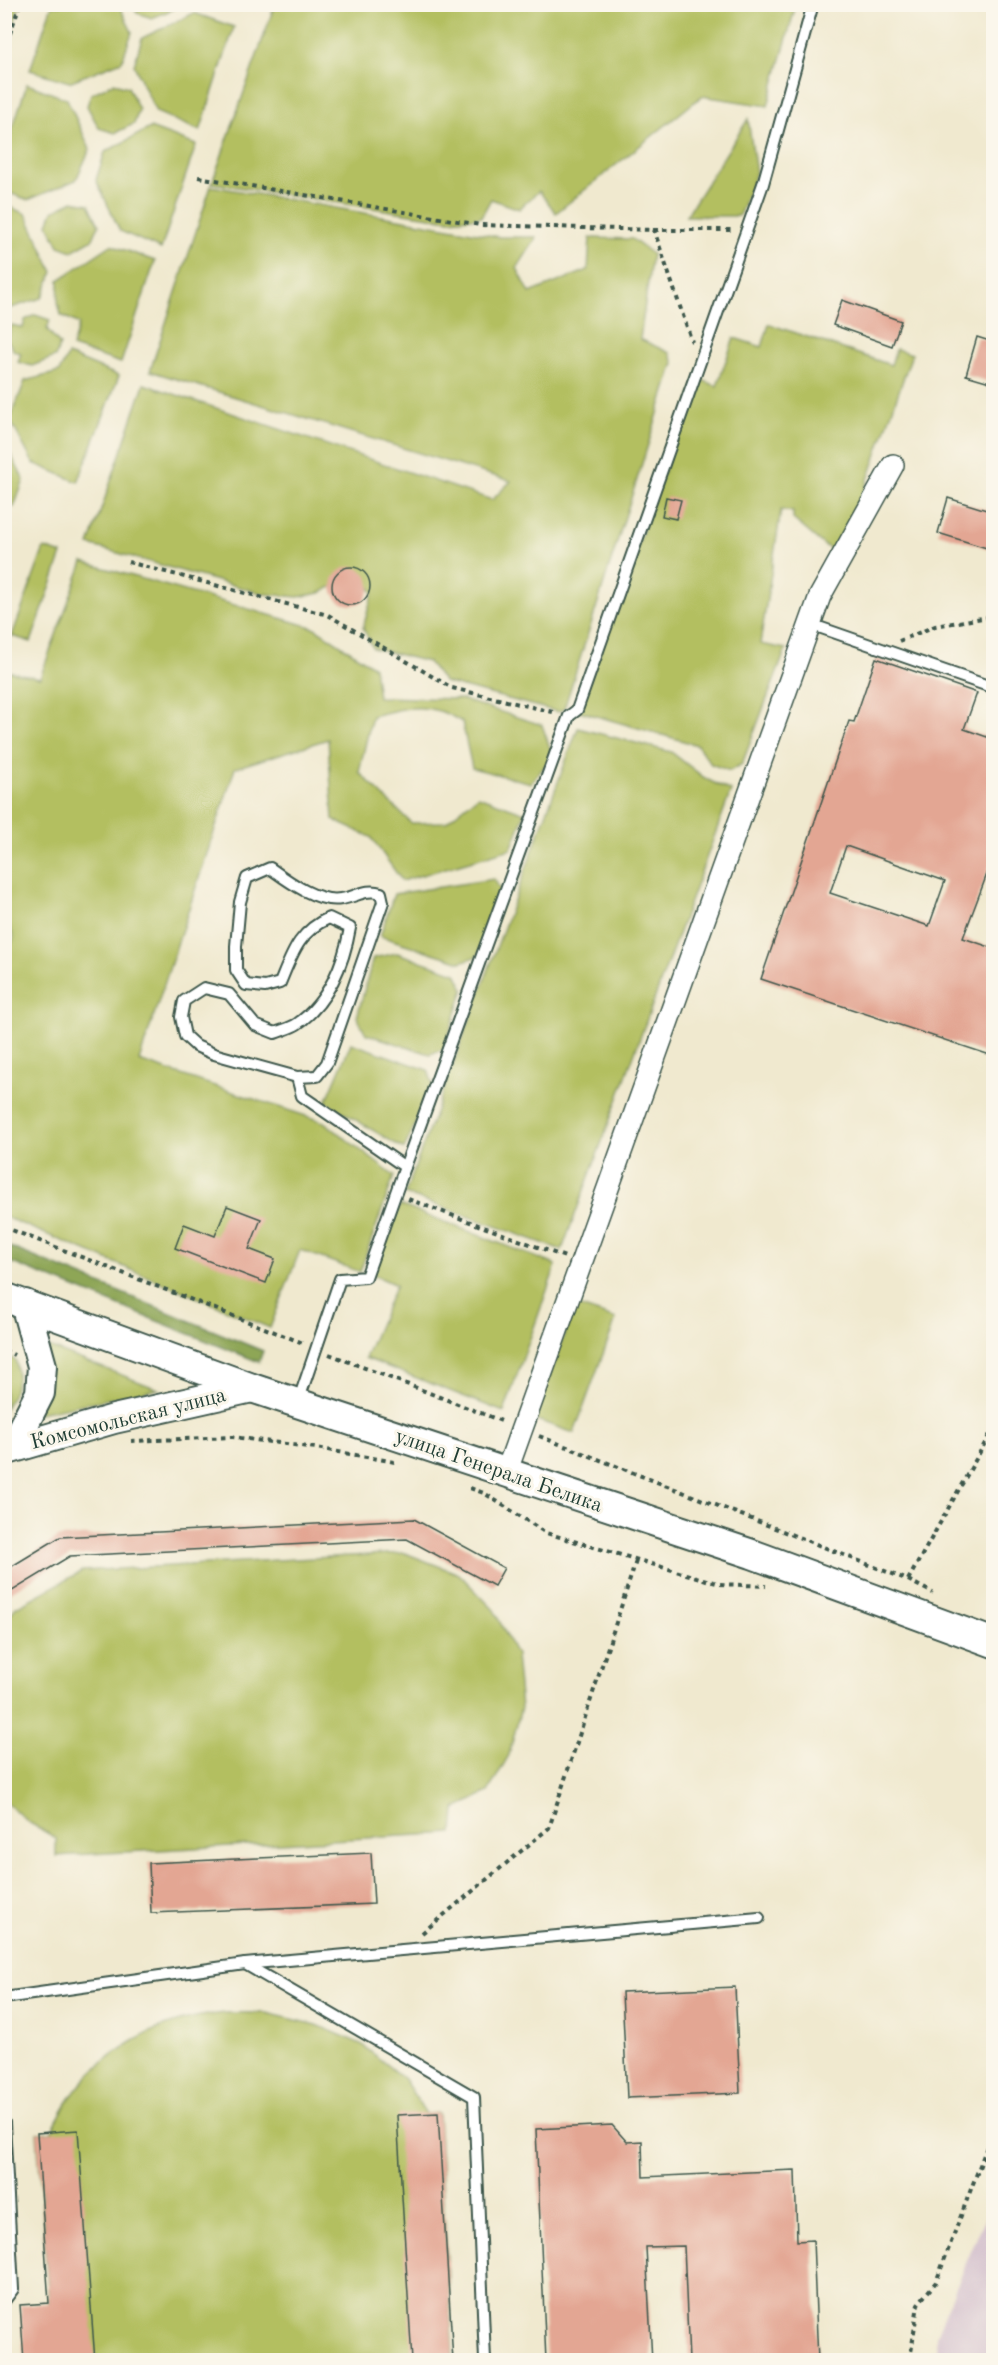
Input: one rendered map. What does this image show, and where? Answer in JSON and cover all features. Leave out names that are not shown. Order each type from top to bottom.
[{"type":"main road","name":"улица Генерала Белика","points":[[15,1300],[252,1388],[752,1554],[988,1641]]},
{"type":"main road","points":[[8,1449],[40,1393],[42,1366],[15,1300]]},
{"type":"main road","name":"Комсомольская улица","points":[[8,1449],[114,1419],[252,1388]]},
{"type":"street","points":[[506,1473],[820,596],[893,465]]},
{"type":"lane","points":[[298,1402],[340,1279],[366,1277],[569,716],[577,710],[764,184],[813,4]]},
{"type":"lane","points":[[810,624],[993,688]]},
{"type":"lane","points":[[270,868],[320,897],[340,900],[372,890],[381,893],[383,903],[327,1063],[317,1076],[297,1077],[214,1054],[196,1046],[185,1036],[181,1017],[184,1001],[204,988],[229,994],[255,1025],[275,1033],[296,1025],[315,1009],[334,979],[346,949],[350,928],[329,918],[315,924],[296,945],[280,983],[265,987],[246,985],[236,970],[240,902],[247,878],[270,868]]},
{"type":"lane","points":[[297,1077],[302,1096],[405,1167]]},
{"type":"lane","points":[[4,1998],[245,1964],[759,1918]]},
{"type":"lane","points":[[245,1964],[474,2097],[485,2361]]},
{"type":"lane","points":[[4,2122],[13,2289],[4,2301]]},
{"type":"path","points":[[4,51],[20,4]]},
{"type":"path","points":[[198,177],[481,225],[747,230]]},
{"type":"path","points":[[654,230],[692,344]]},
{"type":"path","points":[[128,562],[328,615],[452,688],[569,716]]},
{"type":"path","points":[[882,649],[935,626],[993,616]]},
{"type":"path","points":[[395,1195],[582,1263]]},
{"type":"path","points":[[4,1227],[908,1580],[993,1427]]},
{"type":"path","points":[[4,1350],[14,1354],[17,1365]]},
{"type":"path","points":[[121,1444],[132,1441],[233,1437],[316,1448],[405,1464]]},
{"type":"path","points":[[464,1486],[484,1493],[546,1533],[720,1584],[763,1585],[774,1589]]},
{"type":"path","points":[[402,1950],[549,1828],[636,1561]]},
{"type":"path","points":[[910,2361],[918,2304],[936,2282],[993,2128]]},
{"type":"shaded area","points":[[993,2199],[993,2360],[937,2360],[936,2335]]},
{"type":"green space","points":[[275,4],[796,5],[768,106],[702,96],[556,213],[539,191],[519,209],[491,199],[481,217],[449,220],[212,183]]},
{"type":"green space","points":[[4,5],[20,5],[5,52]]},
{"type":"green space","points":[[52,5],[119,5],[132,32],[122,61],[69,82],[30,70]]},
{"type":"green space","points":[[132,5],[175,5],[174,9],[152,18],[137,13]]},
{"type":"green space","points":[[194,13],[234,27],[200,131],[156,112],[134,65],[142,38]]},
{"type":"green space","points":[[114,83],[128,87],[139,110],[134,124],[115,133],[99,128],[87,106],[91,94]]},
{"type":"green space","points":[[27,84],[67,99],[90,149],[76,180],[28,200],[4,191],[5,151]]},
{"type":"green space","points":[[748,119],[756,173],[739,216],[686,216]]},
{"type":"green space","points":[[150,128],[196,145],[161,249],[120,231],[96,180],[105,152]]},
{"type":"green space","points":[[211,186],[500,237],[537,237],[517,268],[530,293],[588,270],[590,238],[632,239],[652,254],[640,339],[670,353],[674,363],[564,709],[558,712],[444,682],[428,662],[373,648],[363,628],[373,592],[358,573],[320,593],[298,597],[264,594],[89,545],[144,384],[492,500],[511,481],[150,371]]},
{"type":"green space","points":[[73,201],[89,204],[99,225],[93,239],[72,251],[59,246],[48,224],[53,211]]},
{"type":"green space","points":[[5,205],[26,214],[53,272],[42,298],[5,310]]},
{"type":"green space","points":[[111,245],[155,261],[121,363],[72,347],[79,324],[61,315],[58,302],[59,280]]},
{"type":"green space","points":[[35,315],[50,320],[47,329],[60,345],[55,357],[32,366],[18,362],[21,353],[14,351],[7,339],[12,325],[23,328],[25,320]]},
{"type":"green space","points":[[769,324],[891,365],[896,349],[912,354],[852,525],[836,552],[825,546],[793,519],[793,512],[781,510],[760,644],[786,649],[742,764],[730,771],[711,764],[697,745],[579,711],[697,378],[717,386],[734,338],[762,347]]},
{"type":"green space","points":[[68,355],[119,376],[78,482],[33,463],[10,420],[25,381],[59,372]]},
{"type":"green space","points":[[5,453],[11,455],[24,480],[14,507],[5,504]]},
{"type":"green space","points":[[44,548],[62,554],[31,642],[12,636]]},
{"type":"green space","points":[[83,562],[315,628],[374,667],[378,697],[460,699],[542,725],[553,756],[531,783],[472,768],[462,722],[450,715],[429,708],[407,708],[372,716],[359,772],[411,823],[446,822],[478,796],[525,813],[511,849],[402,881],[371,837],[333,820],[328,739],[235,768],[139,1061],[324,1122],[394,1176],[360,1272],[300,1250],[270,1328],[5,1217],[4,961],[14,937],[4,915],[5,675],[6,671],[40,678]]},
{"type":"green space","points":[[578,728],[671,752],[706,779],[731,791],[562,1250],[405,1194]]},
{"type":"green space","points":[[494,879],[501,891],[478,956],[461,962],[380,936],[394,894]]},
{"type":"green space","points":[[397,953],[456,973],[464,989],[444,1049],[430,1054],[366,1034],[357,1017],[373,958]]},
{"type":"green space","points":[[351,1043],[428,1070],[433,1085],[404,1149],[326,1102]]},
{"type":"green space","points":[[400,1205],[556,1265],[504,1412],[365,1358],[396,1285],[372,1274]]},
{"type":"green space","points":[[5,1245],[263,1351],[259,1362],[5,1260]]},
{"type":"green space","points":[[575,1305],[616,1319],[574,1433],[534,1419]]},
{"type":"green space","points":[[49,1347],[158,1389],[34,1414]]},
{"type":"green space","points":[[5,1353],[16,1361],[17,1380],[5,1408]]},
{"type":"green space","points":[[405,1553],[459,1574],[494,1610],[516,1655],[521,1708],[509,1755],[488,1792],[455,1809],[453,1833],[56,1856],[56,1838],[28,1822],[5,1801],[5,1621],[16,1607],[82,1571]]},
{"type":"green space","points":[[228,2013],[266,2013],[317,2025],[361,2044],[404,2079],[426,2114],[438,2113],[453,2360],[53,2360],[37,2133],[51,2132],[66,2104],[82,2083],[114,2053],[133,2041],[153,2031],[195,2017]]},
{"type":"building","points":[[842,300],[901,321],[892,346],[833,325]]},
{"type":"building","points":[[977,337],[993,342],[993,383],[966,375]]},
{"type":"building","points":[[666,497],[681,500],[676,519],[662,516]]},
{"type":"building","points":[[948,498],[993,512],[993,550],[938,533]]},
{"type":"building","points":[[351,567],[365,572],[370,586],[365,600],[351,605],[337,600],[332,586],[337,572]]},
{"type":"building","points":[[876,658],[977,693],[964,729],[993,739],[993,858],[963,938],[993,948],[993,1056],[761,979],[849,721],[854,722]],"holes":[[[846,846],[945,881],[929,926],[830,893]]]},
{"type":"building","points":[[227,1206],[261,1219],[249,1249],[275,1259],[266,1283],[175,1248],[184,1224],[215,1236]]},
{"type":"building","points":[[414,1519],[504,1568],[494,1586],[407,1539],[70,1556],[4,1596],[4,1571],[60,1537]]},
{"type":"building","points":[[371,1853],[374,1904],[151,1913],[149,1863]]},
{"type":"building","points":[[735,1987],[740,2093],[627,2098],[622,1992]]},
{"type":"building","points":[[438,2113],[453,2361],[412,2361],[397,2115]]},
{"type":"building","points":[[612,2125],[627,2142],[642,2141],[643,2177],[795,2170],[797,2241],[813,2240],[818,2361],[689,2361],[684,2246],[646,2247],[652,2361],[546,2361],[536,2129]]},
{"type":"building","points":[[78,2130],[95,2361],[24,2361],[20,2305],[49,2303],[37,2133]]}]
